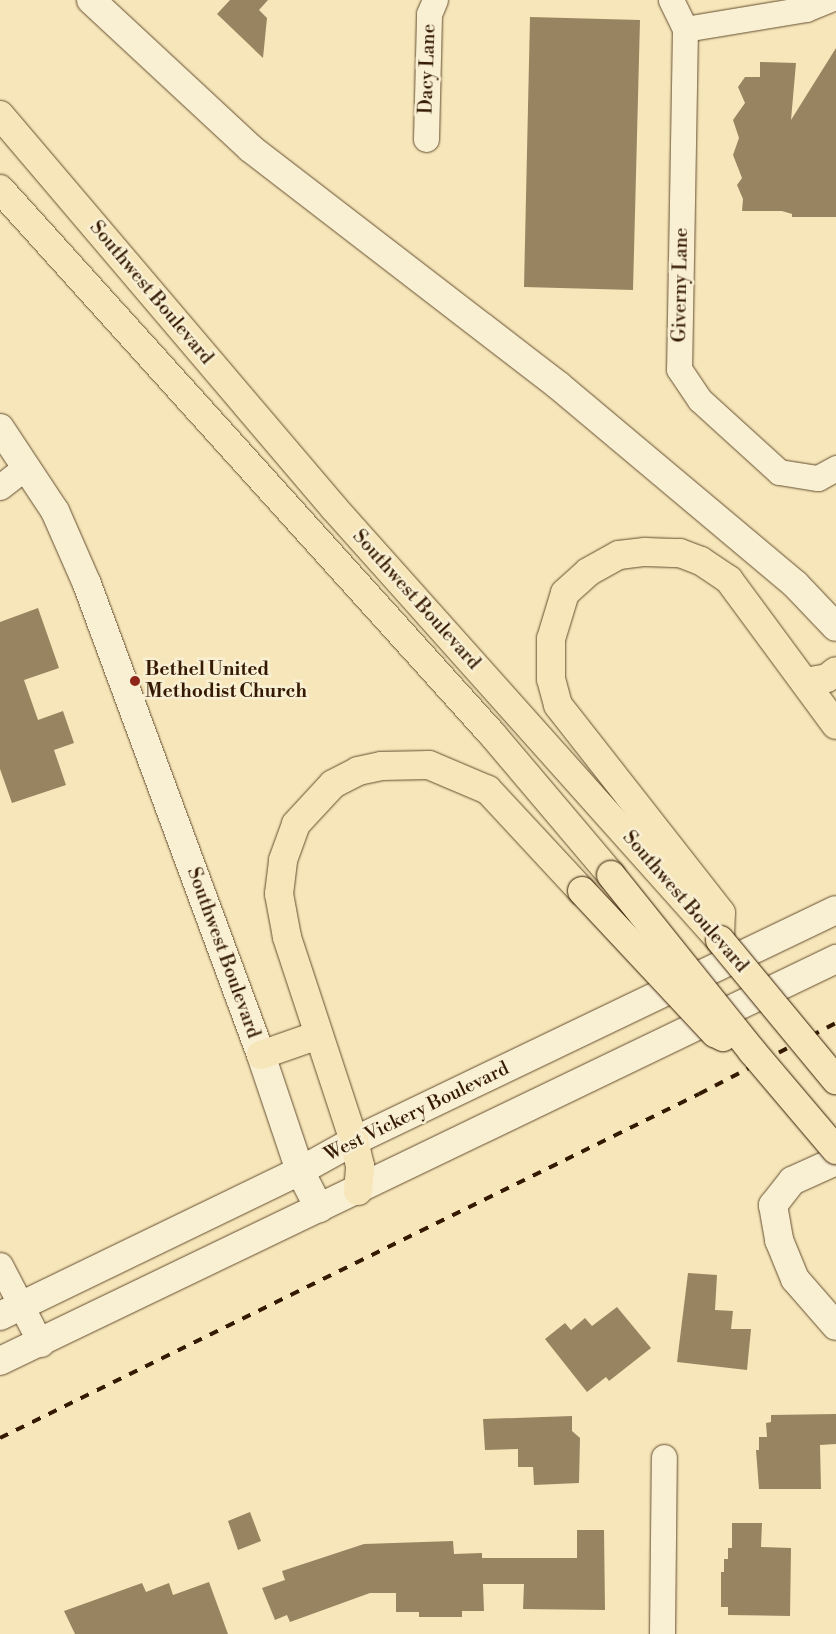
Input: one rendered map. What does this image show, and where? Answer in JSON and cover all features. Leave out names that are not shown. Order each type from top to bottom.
[{"type":"highway","name":"Southwest Boulevard","points":[[0,115],[334,508],[672,869],[721,913],[720,940],[836,1080]]},
{"type":"highway","name":"Southwest Boulevard","points":[[0,188],[492,734],[610,875],[752,1051],[836,1150]]},
{"type":"highway","points":[[672,869],[558,705],[551,679],[551,638],[565,593],[588,572],[619,556],[645,552],[680,553],[701,561],[730,580],[836,724]]},
{"type":"highway","points":[[805,682],[827,678],[836,671]]},
{"type":"highway","points":[[358,1190],[360,1166],[354,1141],[318,1036],[288,937],[279,894],[283,860],[296,824],[333,784],[358,771],[381,766],[429,765],[488,790],[716,1033],[752,1051]]},
{"type":"highway","points":[[261,1055],[318,1036]]},
{"type":"main road","points":[[91,0],[250,148],[559,386],[612,434],[795,584],[836,627]]},
{"type":"main road","name":"Southwest Boulevard","points":[[0,428],[55,511],[86,584],[261,1055],[300,1171],[319,1208]]},
{"type":"main road","name":"West Vickery Boulevard","points":[[10,1310],[300,1171],[354,1141],[836,910]]},
{"type":"main road","points":[[0,1361],[41,1344],[836,959]]},
{"type":"main road","points":[[836,1161],[792,1181],[773,1205],[778,1240],[795,1279],[836,1326]]},
{"type":"street","name":"Dacy Lane","points":[[426,140],[429,14],[435,0]]},
{"type":"street","name":"Giverny Lane","points":[[671,0],[685,29],[679,369],[700,400],[779,472],[818,478],[836,468]]},
{"type":"street","points":[[685,29],[806,9],[828,0]]},
{"type":"street","points":[[0,487],[26,467]]},
{"type":"street","points":[[0,1265],[10,1310],[41,1344]]},
{"type":"street","points":[[662,1634],[664,1457]]},
{"type":"building","points":[[230,0],[268,0],[259,10],[267,18],[263,58],[217,14]]},
{"type":"building","points":[[530,17],[640,20],[633,290],[524,287]]},
{"type":"building","points":[[836,48],[836,217],[792,217],[792,214],[782,211],[742,211],[743,199],[737,185],[742,178],[733,155],[739,138],[733,120],[745,103],[738,87],[745,77],[760,77],[760,62],[796,63],[791,120]]},
{"type":"building","points":[[38,608],[59,668],[24,680],[38,720],[63,711],[74,743],[54,750],[66,785],[12,803],[0,769],[0,622]]},
{"type":"building","points":[[688,1273],[717,1275],[715,1310],[733,1311],[731,1329],[751,1329],[747,1370],[677,1362]]},
{"type":"building","points":[[617,1307],[651,1348],[609,1381],[606,1377],[587,1392],[545,1339],[565,1323],[571,1330],[585,1318],[592,1326]]},
{"type":"building","points":[[836,1414],[836,1444],[820,1445],[821,1489],[759,1489],[756,1450],[759,1450],[759,1437],[767,1437],[766,1423],[771,1422],[771,1415]]},
{"type":"building","points":[[572,1416],[572,1431],[580,1438],[579,1483],[534,1485],[533,1467],[518,1467],[518,1449],[485,1450],[483,1419]]},
{"type":"building","points":[[250,1512],[261,1541],[238,1550],[228,1521]]},
{"type":"building","points":[[732,1523],[762,1523],[761,1547],[791,1548],[790,1616],[728,1615],[728,1607],[721,1607],[721,1572],[724,1572],[724,1559],[728,1559],[728,1548],[732,1548]]},
{"type":"building","points":[[577,1530],[604,1530],[605,1610],[523,1609],[524,1584],[483,1584],[484,1611],[462,1611],[462,1617],[419,1617],[419,1612],[396,1612],[396,1593],[370,1593],[290,1622],[287,1615],[275,1620],[262,1588],[285,1580],[282,1571],[364,1544],[453,1541],[454,1554],[482,1553],[482,1558],[577,1558]]},
{"type":"building","points":[[209,1582],[228,1634],[75,1634],[64,1611],[142,1583],[146,1592],[169,1583],[173,1595]]},
{"type":"railway","points":[[0,1438],[699,1094],[836,1023]]},
{"type":"place","name":"Bethel United Methodist Church","points":[[135,681]]}]
